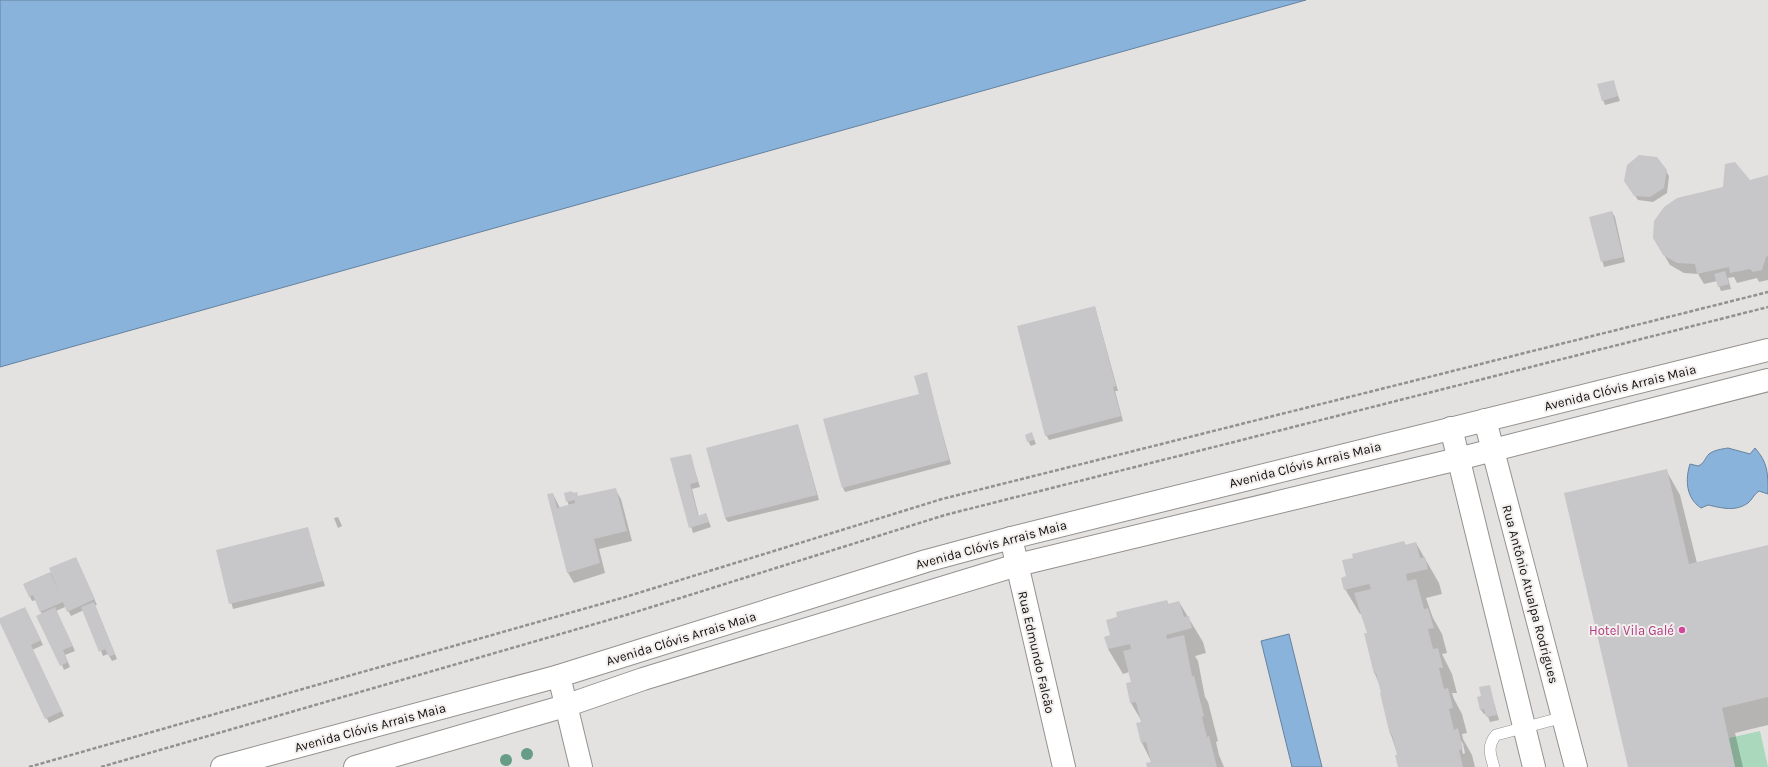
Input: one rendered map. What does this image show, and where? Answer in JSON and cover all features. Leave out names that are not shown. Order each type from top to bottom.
[{"type":"main road","name":"Avenida Clóvis Arrais Maia","points":[[222,767],[559,676],[926,561],[1011,538],[1768,350]]},
{"type":"main road","name":"Avenida Clóvis Arrais Maia","points":[[355,767],[566,706],[651,677],[1017,565],[1458,459],[1492,449],[1768,380]]},
{"type":"main road","name":"Rua Antônio Atualpa Rodrigues","points":[[1485,420],[1576,767]]},
{"type":"main road","points":[[1451,428],[1534,767]]},
{"type":"main road","name":"Rua Edmundo Falcão","points":[[1011,538],[1064,767]]},
{"type":"main road","points":[[559,676],[581,767]]},
{"type":"lane","points":[[1494,767],[1489,749],[1491,741],[1496,735],[1564,717]]},
{"type":"path","points":[[29,767],[622,598],[942,498],[1768,292]]},
{"type":"path","points":[[101,767],[626,615],[945,515],[1768,307]]},
{"type":"green space","points":[[1760,731],[1768,767],[1735,767],[1729,738]]},
{"type":"water","points":[[0,0],[1306,0],[0,367]]},
{"type":"water","points":[[1728,448],[1750,454],[1755,448],[1765,464],[1768,480],[1768,494],[1759,491],[1748,503],[1738,508],[1708,505],[1701,508],[1692,499],[1688,488],[1688,470],[1690,464],[1698,466],[1702,464],[1711,453]]},
{"type":"water","points":[[1289,634],[1322,767],[1292,767],[1261,641]]},
{"type":"building","points":[[1614,80],[1618,96],[1602,101],[1597,84]]},
{"type":"building","points":[[1639,155],[1657,157],[1667,170],[1664,188],[1650,197],[1634,196],[1624,181],[1627,165]]},
{"type":"building","points":[[1735,162],[1750,180],[1768,175],[1768,256],[1766,257],[1762,270],[1753,272],[1750,269],[1730,273],[1729,267],[1697,274],[1695,264],[1677,263],[1663,255],[1653,238],[1654,221],[1664,207],[1677,198],[1723,187],[1725,164]]},
{"type":"building","points":[[1612,211],[1623,257],[1601,262],[1589,217]]},
{"type":"building","points":[[1725,271],[1729,284],[1718,287],[1714,274]]},
{"type":"building","points":[[1095,306],[1116,386],[1113,387],[1121,416],[1045,436],[1017,326]]},
{"type":"building","points":[[927,372],[949,460],[842,488],[823,419],[919,394],[914,376]]},
{"type":"building","points":[[798,424],[817,495],[725,518],[706,448]]},
{"type":"building","points":[[1032,432],[1034,440],[1027,442],[1025,435]]},
{"type":"building","points":[[691,454],[698,482],[690,484],[698,516],[706,513],[709,522],[689,528],[670,458]]},
{"type":"building","name":"Hotel Vila Galé","points":[[1667,469],[1689,564],[1768,545],[1768,697],[1722,708],[1735,767],[1628,767],[1564,493]]},
{"type":"building","points":[[616,488],[627,531],[594,539],[600,563],[567,573],[547,494],[553,493],[557,508],[575,503],[575,500],[566,502],[564,493],[572,491],[573,493],[577,492],[578,496]]},
{"type":"building","points":[[308,527],[323,581],[229,604],[216,550]]},
{"type":"building","points":[[1404,541],[1405,545],[1416,542],[1420,558],[1425,557],[1428,569],[1406,574],[1407,581],[1416,579],[1424,609],[1428,608],[1434,628],[1428,629],[1433,649],[1438,648],[1443,668],[1439,668],[1444,689],[1448,688],[1453,708],[1449,709],[1454,730],[1458,728],[1463,749],[1459,750],[1463,767],[1398,767],[1392,734],[1390,735],[1376,673],[1374,674],[1364,633],[1367,633],[1354,593],[1371,589],[1369,584],[1344,590],[1341,578],[1346,576],[1342,560],[1353,558],[1352,554]]},
{"type":"building","points":[[76,557],[95,599],[67,612],[49,568]]},
{"type":"building","points":[[50,572],[63,602],[40,612],[33,595],[29,597],[23,584]]},
{"type":"building","points":[[1167,600],[1168,604],[1179,601],[1184,617],[1189,616],[1192,628],[1166,635],[1167,639],[1184,635],[1192,676],[1194,676],[1204,716],[1202,717],[1207,737],[1209,736],[1217,767],[1147,767],[1146,763],[1151,762],[1146,742],[1141,743],[1136,723],[1141,722],[1136,702],[1130,703],[1126,683],[1131,682],[1123,651],[1131,649],[1130,644],[1108,649],[1104,637],[1110,635],[1106,620],[1117,617],[1116,612]]},
{"type":"building","points":[[94,602],[115,654],[109,657],[105,649],[99,652],[81,607]]},
{"type":"building","points":[[25,607],[41,640],[31,645],[62,711],[45,719],[0,623],[0,618]]},
{"type":"building","points":[[55,607],[73,646],[63,650],[68,662],[60,666],[36,616]]},
{"type":"building","points":[[1490,685],[1497,715],[1486,717],[1484,709],[1480,710],[1477,697],[1481,696],[1479,687]]},
{"type":"place","name":"Hotel Vila Galé","points":[[1682,630]]}]
